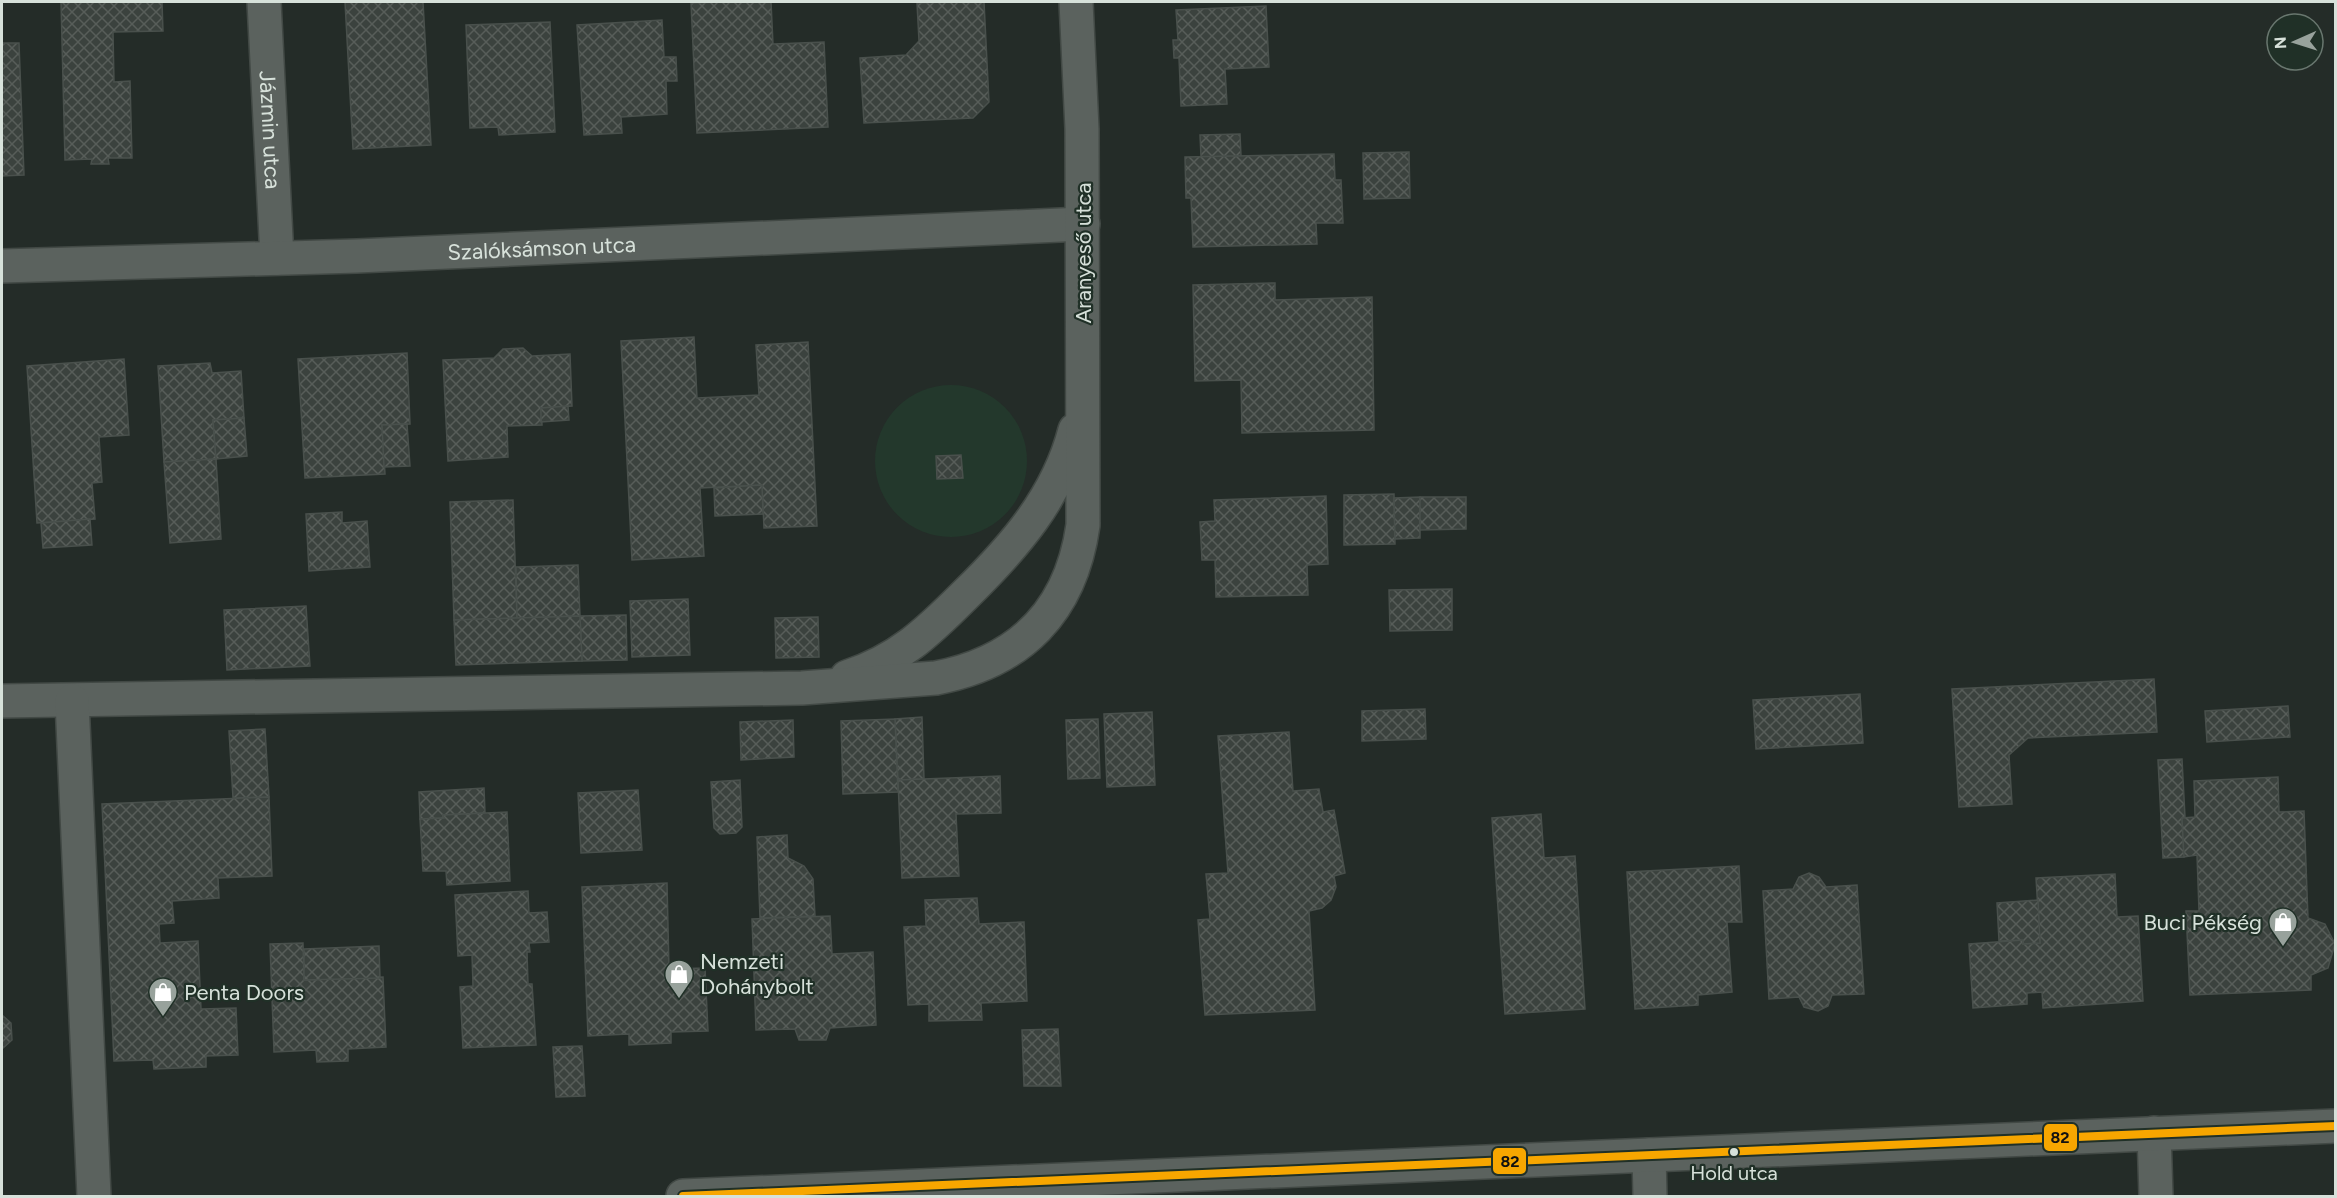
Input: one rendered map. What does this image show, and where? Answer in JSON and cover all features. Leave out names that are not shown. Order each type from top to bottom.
[{"type":"street","name":"Jázmin utca","points":[[264,2],[276,258]]},
{"type":"street","name":"Aranyeső utca","points":[[802,687],[936,678],[956,674],[997,659],[1031,634],[1058,602],[1075,566],[1080,547],[1083,504],[1084,396],[1082,129],[1076,2]]},
{"type":"street","name":"Szalóksámson utca","points":[[2,266],[276,258],[1083,224]]},
{"type":"street","points":[[2,701],[802,687],[842,679],[892,658],[928,631],[983,577],[1027,528],[1052,491],[1072,443],[1084,396]]},
{"type":"street","points":[[72,701],[94,1197]]},
{"type":"street","points":[[683,1197],[2336,1126]]},
{"type":"street","points":[[2154,1134],[2156,1197]]},
{"type":"street","points":[[1649,1155],[1650,1197]]},
{"type":"shaded area","points":[[951,385],[966,386],[980,391],[1005,407],[1021,432],[1026,446],[1026,476],[1021,490],[1005,515],[980,531],[966,536],[951,537],[936,536],[922,531],[897,515],[881,490],[876,476],[875,461],[876,446],[881,432],[897,407],[922,391],[936,386]]},
{"type":"building","points":[[61,2],[162,2],[163,31],[113,32],[114,82],[130,81],[132,158],[108,158],[109,164],[91,164],[92,159],[65,160]]},
{"type":"building","points":[[345,2],[423,2],[431,145],[353,149]]},
{"type":"building","points":[[771,2],[773,44],[824,42],[828,127],[697,133],[691,3]]},
{"type":"building","points":[[984,2],[989,102],[973,118],[864,123],[860,58],[906,55],[919,41],[917,3]]},
{"type":"building","points":[[1266,6],[1269,67],[1225,69],[1227,104],[1181,106],[1179,58],[1174,58],[1173,40],[1178,40],[1176,10]]},
{"type":"building","points":[[662,20],[664,57],[676,57],[677,81],[666,81],[667,114],[621,117],[622,133],[584,135],[577,25]]},
{"type":"building","points":[[550,22],[555,132],[499,135],[498,127],[470,128],[466,25]]},
{"type":"building","points":[[2,43],[19,43],[24,175],[2,176]]},
{"type":"building","points":[[1240,134],[1241,156],[1201,157],[1200,135]]},
{"type":"building","points":[[1409,152],[1410,198],[1364,199],[1363,153]]},
{"type":"building","points":[[1334,154],[1335,180],[1341,180],[1343,223],[1316,223],[1317,244],[1193,247],[1191,198],[1186,198],[1185,157]]},
{"type":"building","points":[[1275,283],[1275,300],[1372,297],[1374,430],[1242,433],[1241,380],[1195,381],[1193,285]]},
{"type":"building","points":[[694,337],[697,398],[759,395],[756,345],[808,342],[817,526],[764,528],[762,485],[700,488],[704,556],[632,560],[621,341]]},
{"type":"building","points":[[523,348],[532,356],[570,354],[572,406],[541,408],[542,425],[507,426],[508,457],[448,461],[443,360],[494,358],[503,349]]},
{"type":"building","points":[[407,353],[410,424],[382,425],[385,474],[305,478],[298,359]]},
{"type":"building","points":[[124,359],[129,435],[99,437],[102,482],[92,483],[95,519],[37,523],[27,366]]},
{"type":"building","points":[[210,363],[212,373],[241,371],[244,418],[213,420],[216,459],[164,462],[158,366]]},
{"type":"building","points":[[568,406],[569,420],[541,422],[541,408]]},
{"type":"building","points":[[244,418],[247,456],[216,459],[213,420]]},
{"type":"building","points":[[407,424],[410,466],[384,467],[382,425]]},
{"type":"building","points":[[961,455],[963,478],[937,479],[936,456]]},
{"type":"building","points":[[216,459],[221,539],[170,543],[164,462]]},
{"type":"building","points":[[762,485],[763,514],[715,516],[714,488]]},
{"type":"building","points":[[1394,494],[1395,544],[1344,545],[1344,495]]},
{"type":"building","points":[[1326,496],[1328,564],[1307,565],[1308,595],[1216,597],[1215,560],[1202,560],[1200,522],[1215,521],[1214,500]]},
{"type":"building","points":[[1420,497],[1420,538],[1395,539],[1394,498]]},
{"type":"building","points":[[1420,497],[1466,497],[1466,529],[1420,530]]},
{"type":"building","points":[[513,500],[517,618],[454,620],[450,502]]},
{"type":"building","points":[[342,512],[342,523],[367,521],[370,567],[309,571],[306,514]]},
{"type":"building","points":[[90,519],[92,545],[43,548],[41,523]]},
{"type":"building","points":[[578,565],[580,616],[517,618],[516,567]]},
{"type":"building","points":[[1452,589],[1452,630],[1390,631],[1389,590]]},
{"type":"building","points":[[688,599],[690,655],[632,657],[630,601]]},
{"type":"building","points":[[306,606],[310,666],[227,670],[224,610]]},
{"type":"building","points":[[626,615],[627,660],[582,661],[580,616]]},
{"type":"building","points":[[580,616],[582,661],[456,665],[454,620]]},
{"type":"building","points":[[818,617],[819,657],[776,658],[775,618]]},
{"type":"building","points":[[2154,679],[2157,732],[2028,738],[2009,755],[2012,804],[1959,807],[1952,689]]},
{"type":"building","points":[[1860,694],[1863,743],[1756,749],[1753,700]]},
{"type":"building","points":[[2288,706],[2290,737],[2207,742],[2205,711]]},
{"type":"building","points":[[1425,709],[1426,739],[1362,741],[1362,711]]},
{"type":"building","points":[[1152,712],[1155,785],[1107,787],[1104,714]]},
{"type":"building","points":[[922,717],[924,779],[898,780],[895,719]]},
{"type":"building","points":[[895,719],[898,792],[843,794],[841,721]]},
{"type":"building","points":[[1098,719],[1100,778],[1068,779],[1066,720]]},
{"type":"building","points":[[793,720],[794,757],[741,760],[740,722]]},
{"type":"building","points":[[265,729],[269,797],[233,798],[229,731]]},
{"type":"building","points":[[1289,732],[1293,791],[1319,789],[1323,812],[1334,810],[1345,873],[1334,876],[1336,887],[1331,900],[1322,908],[1309,911],[1315,1010],[1205,1015],[1198,920],[1210,919],[1206,874],[1228,873],[1218,736]]},
{"type":"building","points":[[2182,759],[2185,817],[2182,818],[2184,857],[2163,858],[2158,760]]},
{"type":"building","points":[[1000,776],[1001,813],[956,814],[959,876],[902,878],[898,780]]},
{"type":"building","points":[[2278,777],[2279,812],[2304,811],[2308,918],[2325,924],[2335,944],[2328,968],[2311,975],[2311,990],[2190,995],[2186,911],[2199,911],[2197,855],[2184,857],[2182,818],[2195,817],[2194,781]]},
{"type":"building","points":[[740,780],[742,827],[736,833],[720,834],[714,828],[711,782]]},
{"type":"building","points":[[484,788],[485,813],[443,815],[444,818],[420,819],[419,792]]},
{"type":"building","points":[[638,790],[642,850],[581,853],[578,793]]},
{"type":"building","points":[[269,797],[272,876],[218,878],[219,898],[172,901],[174,923],[159,924],[160,943],[198,941],[201,1009],[236,1008],[238,1055],[206,1056],[206,1067],[154,1069],[153,1060],[114,1061],[102,804]]},
{"type":"building","points":[[507,812],[510,881],[447,885],[446,871],[423,871],[420,819],[444,818],[443,815]]},
{"type":"building","points":[[1541,814],[1544,858],[1575,856],[1585,1009],[1505,1014],[1492,818]]},
{"type":"building","points":[[787,835],[788,858],[804,866],[813,879],[815,916],[760,918],[757,837]]},
{"type":"building","points":[[1739,866],[1742,922],[1727,922],[1732,992],[1698,995],[1698,1005],[1635,1009],[1627,872]]},
{"type":"building","points":[[1809,873],[1819,877],[1826,887],[1857,885],[1864,994],[1832,995],[1828,1006],[1818,1011],[1804,1007],[1799,997],[1769,999],[1763,891],[1793,889],[1799,877]]},
{"type":"building","points":[[2115,874],[2117,917],[2138,916],[2143,1001],[2043,1008],[2042,992],[2027,993],[2027,1004],[1973,1008],[1969,944],[2023,940],[2023,944],[2040,943],[2036,878]]},
{"type":"building","points":[[667,883],[669,969],[705,968],[708,1031],[671,1032],[671,1043],[629,1045],[629,1034],[588,1036],[582,887]]},
{"type":"building","points":[[528,891],[529,913],[547,912],[549,942],[529,943],[530,952],[527,952],[528,984],[532,984],[536,1045],[463,1048],[460,987],[473,986],[472,955],[458,956],[455,895]]},
{"type":"building","points":[[977,898],[979,924],[1024,922],[1027,1001],[981,1003],[982,1020],[929,1021],[929,1004],[908,1005],[904,927],[926,926],[925,900]]},
{"type":"building","points":[[2038,900],[2040,943],[2023,944],[2023,940],[1999,941],[1997,903]]},
{"type":"building","points":[[830,916],[832,954],[873,952],[876,1025],[830,1028],[826,1040],[799,1040],[795,1029],[756,1030],[752,919]]},
{"type":"building","points":[[303,943],[304,980],[383,977],[386,1047],[348,1049],[348,1061],[317,1062],[316,1050],[274,1052],[270,944]]},
{"type":"building","points":[[379,946],[380,978],[304,980],[304,949]]},
{"type":"building","points":[[2,1015],[11,1023],[12,1040],[2,1049]]},
{"type":"building","points":[[1058,1029],[1061,1086],[1024,1086],[1022,1030]]},
{"type":"building","points":[[582,1046],[585,1096],[556,1097],[553,1047]]},
{"type":"transit line","name":"82","points":[[683,1196],[2336,1126]]},
{"type":"place","name":"Buci Pékség","points":[[2283,948]]},
{"type":"place","name":"Nemzeti Dohánybolt","points":[[679,1000]]},
{"type":"place","name":"Penta Doors","points":[[163,1018]]},
{"type":"place","name":"Hold utca","points":[[1734,1152]]}]
